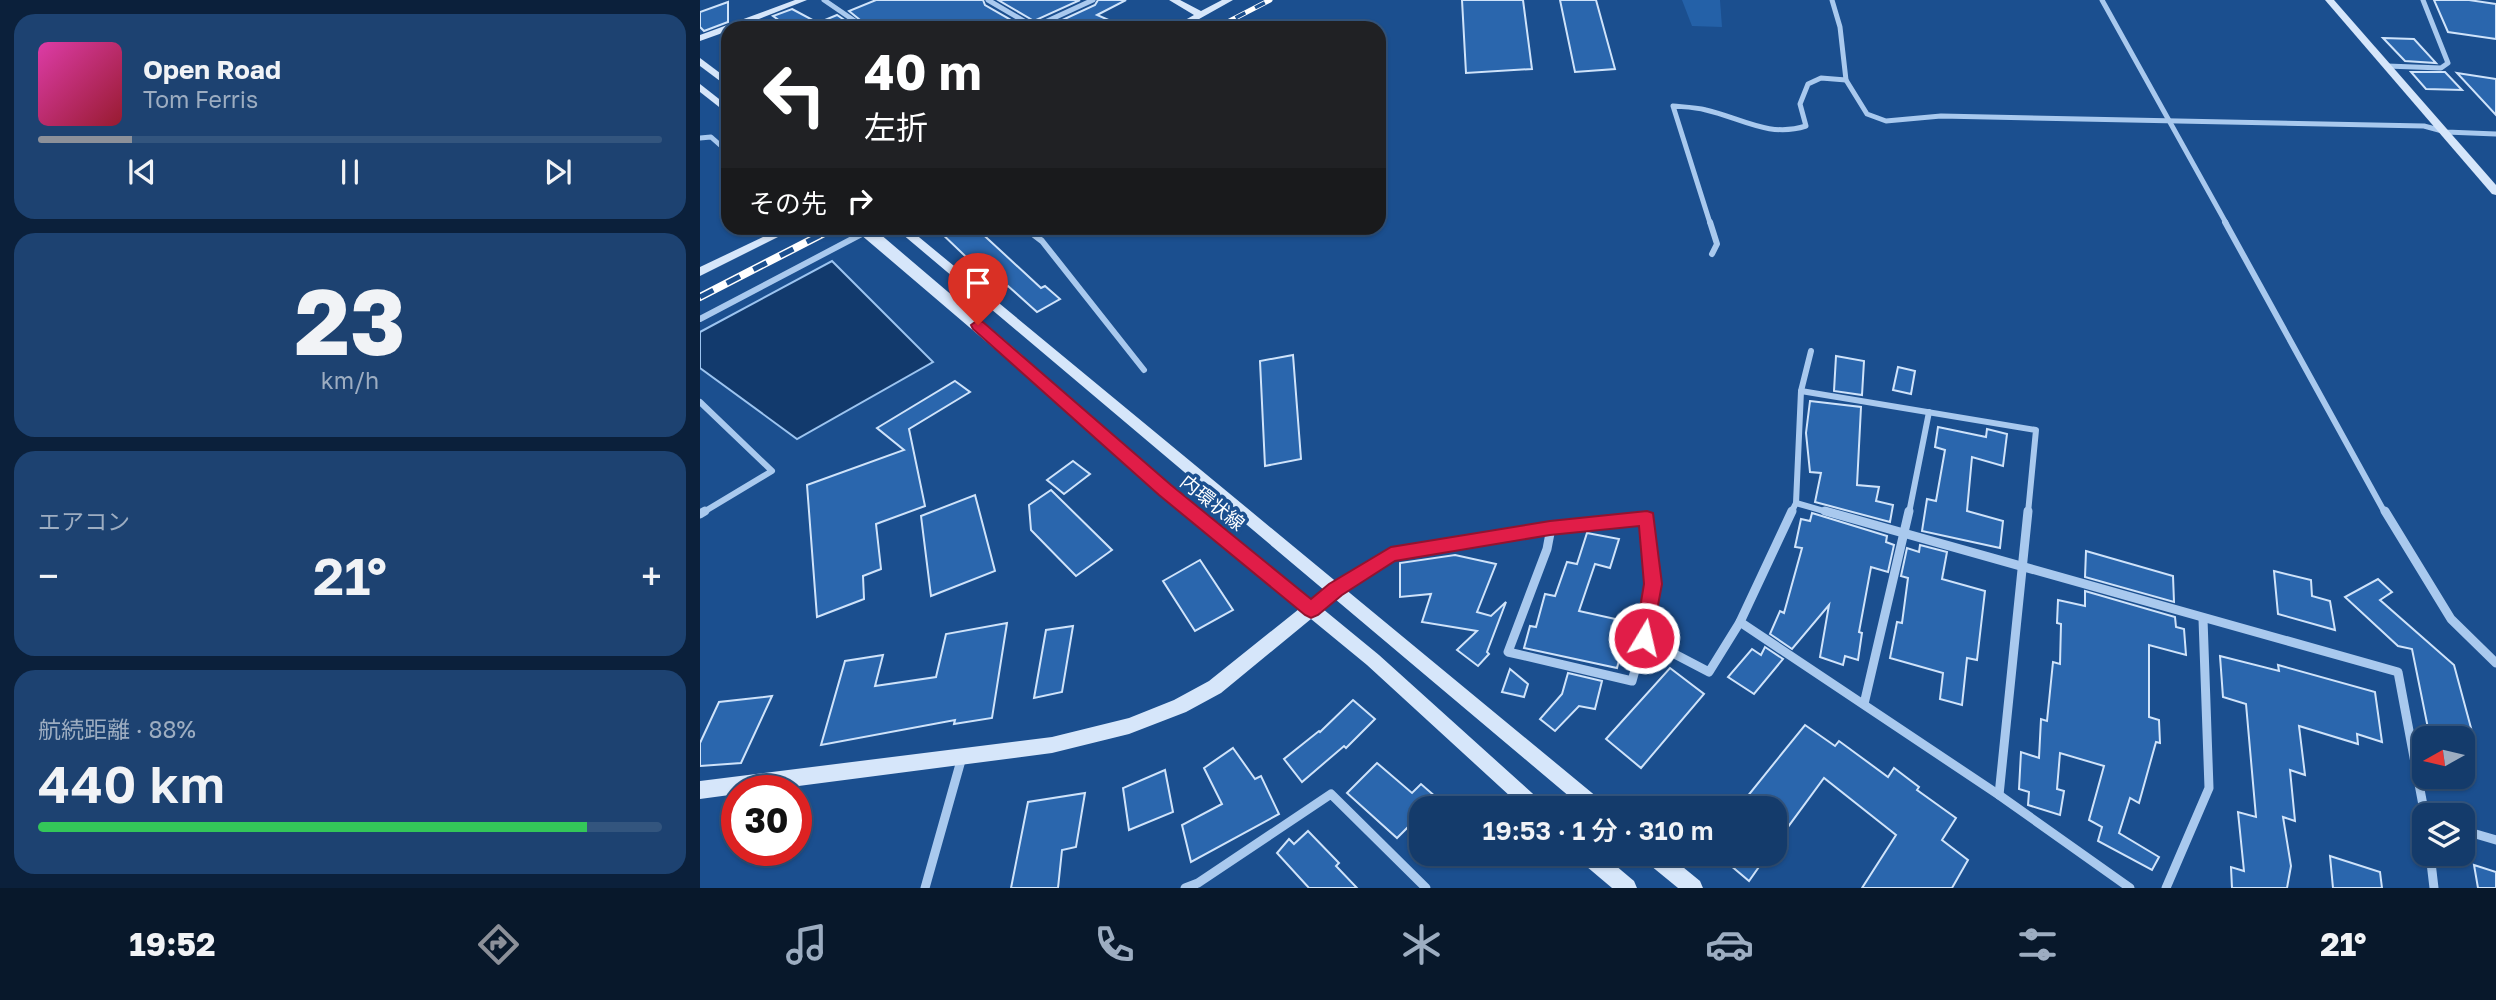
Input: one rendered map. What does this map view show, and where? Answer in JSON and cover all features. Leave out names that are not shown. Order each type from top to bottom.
[{"type":"street","points":[[746,21],[803,0]]},
{"type":"street","points":[[824,0],[853,21]]},
{"type":"street","points":[[988,0],[1022,21]]},
{"type":"street","points":[[1048,21],[1093,0]]},
{"type":"street","points":[[1173,0],[1201,15]]},
{"type":"street","points":[[1189,21],[1229,0]]},
{"type":"street","points":[[1832,0],[1840,27],[1846,80],[1867,114],[1886,121],[1941,116],[2167,119],[2424,126],[2446,132],[2496,134]]},
{"type":"street","points":[[2102,0],[2357,465],[2432,593],[2468,641],[2496,663]]},
{"type":"street","points":[[2329,0],[2496,192]]},
{"type":"street","points":[[2387,66],[2441,68],[2448,63],[2423,0]]},
{"type":"street","points":[[700,38],[721,30]]},
{"type":"street","points":[[700,61],[721,78]]},
{"type":"street","points":[[1712,254],[1717,244],[1673,106],[1700,108],[1769,131],[1790,132],[1806,126],[1800,104],[1808,84],[1821,78],[1846,80]]},
{"type":"street","points":[[700,88],[721,105]]},
{"type":"street","points":[[700,138],[711,137],[721,146]]},
{"type":"street","points":[[700,272],[776,235]]},
{"type":"street","points":[[700,319],[860,235]]},
{"type":"street","name":"内環状線","points":[[871,235],[1165,490],[1373,660],[1522,796]]},
{"type":"street","name":"内環状線","points":[[909,235],[1583,796]]},
{"type":"street","points":[[1034,235],[1042,242],[1144,370]]},
{"type":"street","points":[[1644,638],[1709,672],[1740,622],[1796,503],[1801,391],[1811,351]]},
{"type":"street","points":[[1801,391],[2036,430],[1999,795]]},
{"type":"street","points":[[700,402],[772,471],[700,514]]},
{"type":"street","points":[[1864,704],[1905,533],[1929,412]]},
{"type":"street","points":[[1796,503],[2398,672],[2423,803]]},
{"type":"street","points":[[700,790],[1052,745],[1129,726],[1180,706],[1215,687],[1335,590],[1391,554],[1550,528],[1647,518],[1653,584],[1644,638],[1632,681],[1508,652],[1547,549],[1550,528]]},
{"type":"street","points":[[2166,888],[2209,788],[2203,619]]},
{"type":"street","points":[[1740,622],[1999,795],[2130,888]]},
{"type":"street","points":[[925,888],[962,757]]},
{"type":"street","points":[[1185,888],[1200,886],[1331,794],[1426,888]]},
{"type":"street","points":[[2475,834],[2496,840]]},
{"type":"street","points":[[1601,866],[1627,888]]},
{"type":"street","points":[[1666,866],[1693,888]]},
{"type":"street","points":[[2431,866],[2434,888]]},
{"type":"shaded area","points":[[1682,0],[1720,0],[1722,27],[1692,26]]},
{"type":"shaded area","points":[[832,261],[933,362],[797,439],[700,368],[700,332]]},
{"type":"building","points":[[876,0],[983,0],[985,5],[1013,21],[861,21],[849,11]]},
{"type":"building","points":[[998,0],[1080,0],[1034,21]]},
{"type":"building","points":[[1098,0],[1126,0],[1097,15],[1111,21],[1060,21],[1095,5]]},
{"type":"building","points":[[1462,0],[1523,0],[1532,69],[1466,73]]},
{"type":"building","points":[[1560,0],[1596,0],[1615,69],[1575,72]]},
{"type":"building","points":[[2434,0],[2469,0],[2496,4],[2496,39],[2448,32]]},
{"type":"building","points":[[728,2],[728,21],[721,21],[721,25],[704,31],[700,27],[700,12]]},
{"type":"building","points":[[792,9],[814,21],[780,21],[773,16]]},
{"type":"building","points":[[837,15],[846,21],[823,21]]},
{"type":"building","points":[[2383,38],[2414,39],[2436,63],[2405,61]]},
{"type":"building","points":[[2411,72],[2445,72],[2462,90],[2426,89]]},
{"type":"building","points":[[2457,73],[2496,79],[2496,115]]},
{"type":"building","points":[[943,235],[984,235],[1041,288],[1045,286],[1060,299],[1037,312],[1008,286],[1005,288],[991,276],[988,278]]},
{"type":"building","points":[[1293,355],[1301,459],[1265,466],[1260,361]]},
{"type":"building","points":[[1836,356],[1864,361],[1862,395],[1834,391]]},
{"type":"building","points":[[1898,367],[1915,371],[1911,394],[1893,390]]},
{"type":"building","points":[[955,381],[970,392],[909,429],[925,506],[876,524],[881,569],[863,576],[864,599],[817,617],[807,485],[904,450],[877,428]]},
{"type":"building","points":[[1810,401],[1861,407],[1857,485],[1879,487],[1876,501],[1893,505],[1890,522],[1815,502],[1821,473],[1810,472],[1806,433]]},
{"type":"building","points":[[1938,427],[1986,437],[1987,429],[2007,434],[2003,466],[1972,457],[1967,511],[2003,521],[2000,548],[1922,531],[1927,499],[1936,501],[1945,450],[1935,447]]},
{"type":"building","points":[[1073,461],[1090,474],[1064,494],[1047,480]]},
{"type":"building","points":[[1051,490],[1112,550],[1076,576],[1031,530],[1029,505]]},
{"type":"building","points":[[975,495],[995,571],[931,596],[921,516]]},
{"type":"building","points":[[1812,513],[1887,536],[1886,542],[1894,545],[1888,572],[1871,567],[1859,632],[1862,633],[1858,660],[1845,656],[1843,665],[1820,657],[1829,605],[1792,649],[1770,634],[1780,611],[1784,613],[1802,548],[1795,547],[1801,519],[1810,521]]},
{"type":"building","points":[[1587,533],[1619,539],[1610,568],[1595,564],[1579,611],[1629,622],[1617,668],[1524,648],[1530,626],[1536,627],[1545,594],[1555,596],[1567,562],[1577,564]]},
{"type":"building","points":[[1920,545],[1947,552],[1942,579],[1985,591],[1977,660],[1967,658],[1962,705],[1940,699],[1943,673],[1890,658],[1897,622],[1902,623],[1908,578],[1901,576],[1907,548],[1919,552]]},
{"type":"building","points":[[2086,551],[2173,576],[2174,602],[2085,577]]},
{"type":"building","points":[[1455,555],[1496,564],[1477,612],[1491,616],[1506,602],[1487,652],[1489,654],[1478,666],[1457,650],[1477,631],[1422,622],[1431,594],[1400,597],[1400,563]]},
{"type":"building","points":[[1200,560],[1233,610],[1195,631],[1163,581]]},
{"type":"building","points":[[2274,571],[2311,580],[2312,596],[2330,601],[2335,630],[2278,614]]},
{"type":"building","points":[[2378,579],[2392,592],[2380,600],[2454,665],[2470,726],[2428,726],[2412,649],[2398,646],[2345,597]]},
{"type":"building","points":[[2085,591],[2175,617],[2176,627],[2184,629],[2186,655],[2149,645],[2149,717],[2159,720],[2160,743],[2156,742],[2139,803],[2130,798],[2119,833],[2159,857],[2152,870],[2098,841],[2102,827],[2089,820],[2104,766],[2060,753],[2057,789],[2064,791],[2060,815],[2028,805],[2029,792],[2019,789],[2021,752],[2039,758],[2041,719],[2047,721],[2053,662],[2060,664],[2061,624],[2057,623],[2058,600],[2085,606]]},
{"type":"building","points":[[1007,623],[992,718],[954,724],[955,720],[821,745],[845,661],[883,655],[875,686],[936,677],[946,634]]},
{"type":"building","points":[[1073,626],[1062,692],[1034,698],[1046,630]]},
{"type":"building","points":[[1765,647],[1783,659],[1754,694],[1728,677],[1752,649],[1761,655]]},
{"type":"building","points":[[2220,656],[2279,671],[2278,665],[2375,692],[2382,742],[2357,734],[2358,744],[2299,726],[2305,775],[2290,770],[2295,821],[2283,817],[2291,866],[2287,888],[2232,888],[2231,867],[2244,871],[2238,812],[2256,817],[2246,704],[2223,697]]},
{"type":"building","points":[[1670,668],[1704,694],[1641,768],[1606,739]]},
{"type":"building","points":[[1510,669],[1528,684],[1524,697],[1502,692]]},
{"type":"building","points":[[1568,673],[1602,681],[1595,709],[1579,706],[1555,731],[1540,719],[1562,694]]},
{"type":"building","points":[[772,696],[741,763],[700,766],[700,743],[719,702]]},
{"type":"building","points":[[1353,700],[1375,719],[1346,748],[1344,746],[1302,782],[1284,759],[1320,732]]},
{"type":"building","points":[[1805,725],[1835,746],[1839,741],[1888,777],[1894,768],[1919,787],[1917,790],[1956,818],[1942,840],[1968,860],[1952,888],[1862,888],[1896,835],[1824,778],[1787,828],[1787,796],[1748,796]]},
{"type":"building","points":[[1233,748],[1255,779],[1261,776],[1279,814],[1191,862],[1182,825],[1222,804],[1204,768]]},
{"type":"building","points":[[1377,763],[1412,793],[1421,784],[1435,796],[1409,796],[1409,826],[1397,838],[1347,793]]},
{"type":"building","points":[[1165,770],[1173,812],[1129,830],[1123,788]]},
{"type":"building","points":[[1085,793],[1076,847],[1062,850],[1058,888],[1011,888],[1028,802]]},
{"type":"building","points":[[1308,831],[1339,863],[1336,866],[1357,888],[1309,888],[1277,853],[1289,839],[1294,844]]},
{"type":"building","points":[[2330,856],[2380,872],[2382,888],[2333,888]]},
{"type":"building","points":[[1731,866],[1760,866],[1749,881]]},
{"type":"building","points":[[2474,866],[2496,872],[2496,888],[2478,888]]},
{"type":"railway","points":[[1230,21],[1270,0]]},
{"type":"railway","points":[[700,297],[820,235]]},
{"type":"route","points":[[978,325],[1165,490],[1311,610],[1335,590],[1391,554],[1550,528],[1647,518],[1653,584],[1644,638]]}]
